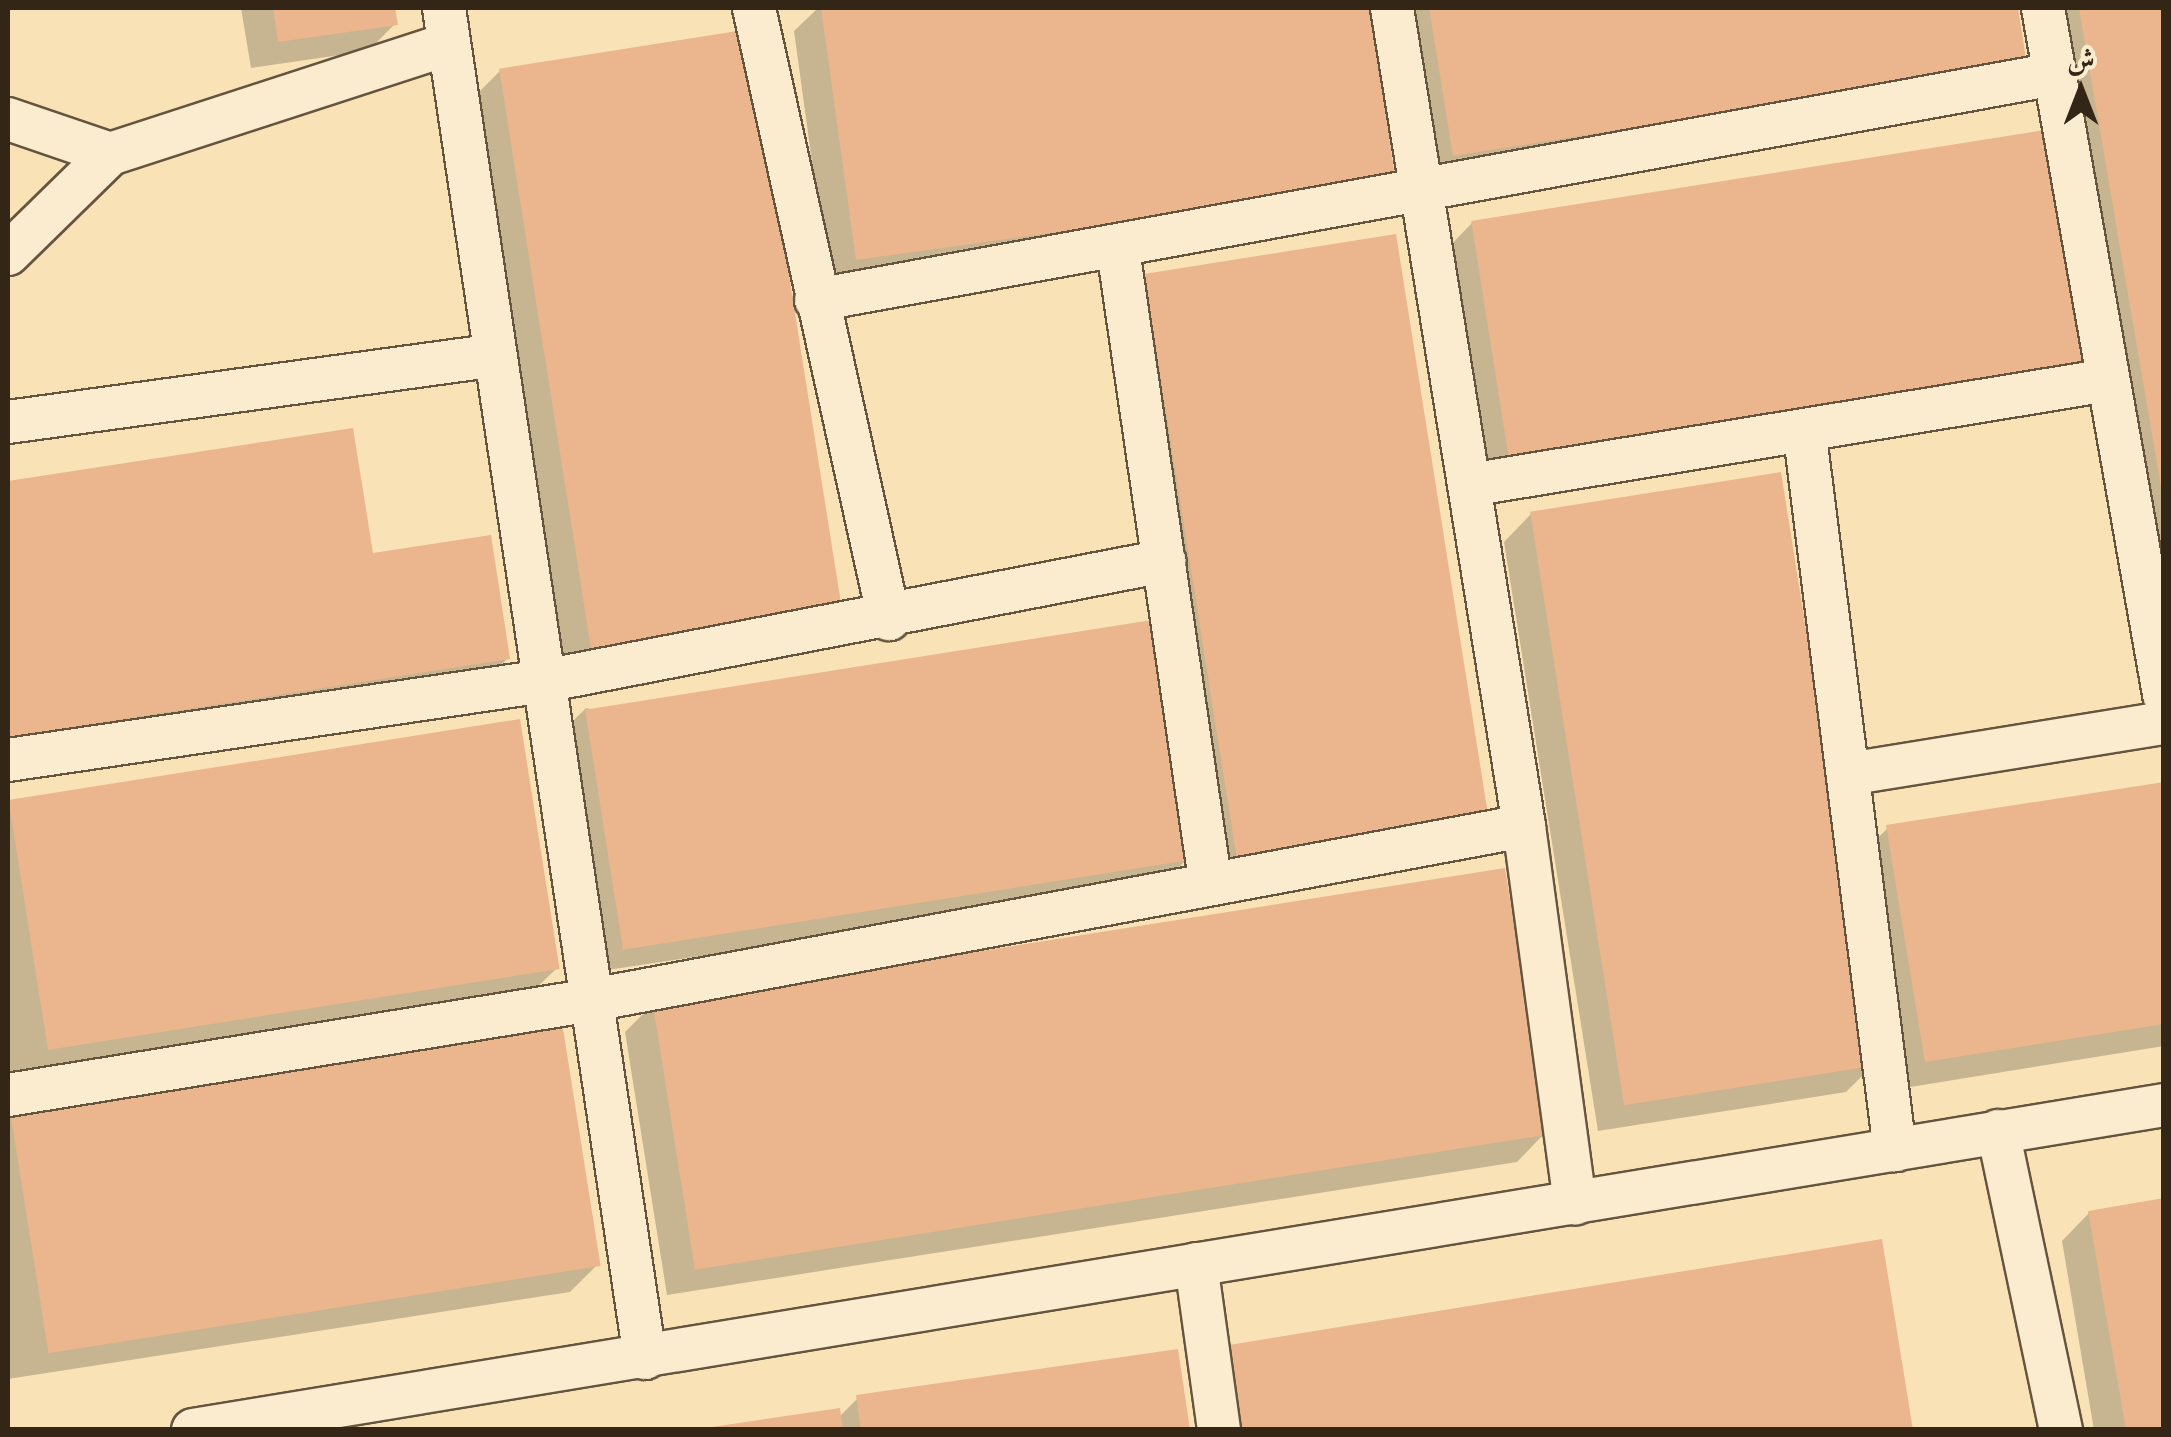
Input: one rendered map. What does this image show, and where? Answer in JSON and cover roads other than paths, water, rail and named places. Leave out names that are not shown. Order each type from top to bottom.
[{"type":"street","points":[[754,8],[890,619]]},
{"type":"street","points":[[1392,8],[1524,826],[1575,1204]]},
{"type":"street","points":[[2043,8],[2164,694]]},
{"type":"street","points":[[8,254],[110,154],[446,26],[645,1358]]},
{"type":"street","points":[[816,300],[1118,249],[2055,74]]},
{"type":"street","points":[[8,119],[110,154]]},
{"type":"street","points":[[1118,249],[1210,880]]},
{"type":"street","points":[[8,422],[496,355]]},
{"type":"street","points":[[1469,486],[1805,436],[2108,380]]},
{"type":"street","points":[[1805,436],[1895,1150]]},
{"type":"street","points":[[8,760],[544,681],[890,619],[1164,561]]},
{"type":"street","points":[[1848,774],[2164,723]]},
{"type":"street","points":[[8,1094],[592,1000],[1210,880],[1524,826]]},
{"type":"street","points":[[193,1430],[368,1417],[645,1358],[2164,1104]]},
{"type":"street","points":[[1998,1131],[2062,1430]]},
{"type":"street","points":[[1196,1264],[1219,1430]]}]
